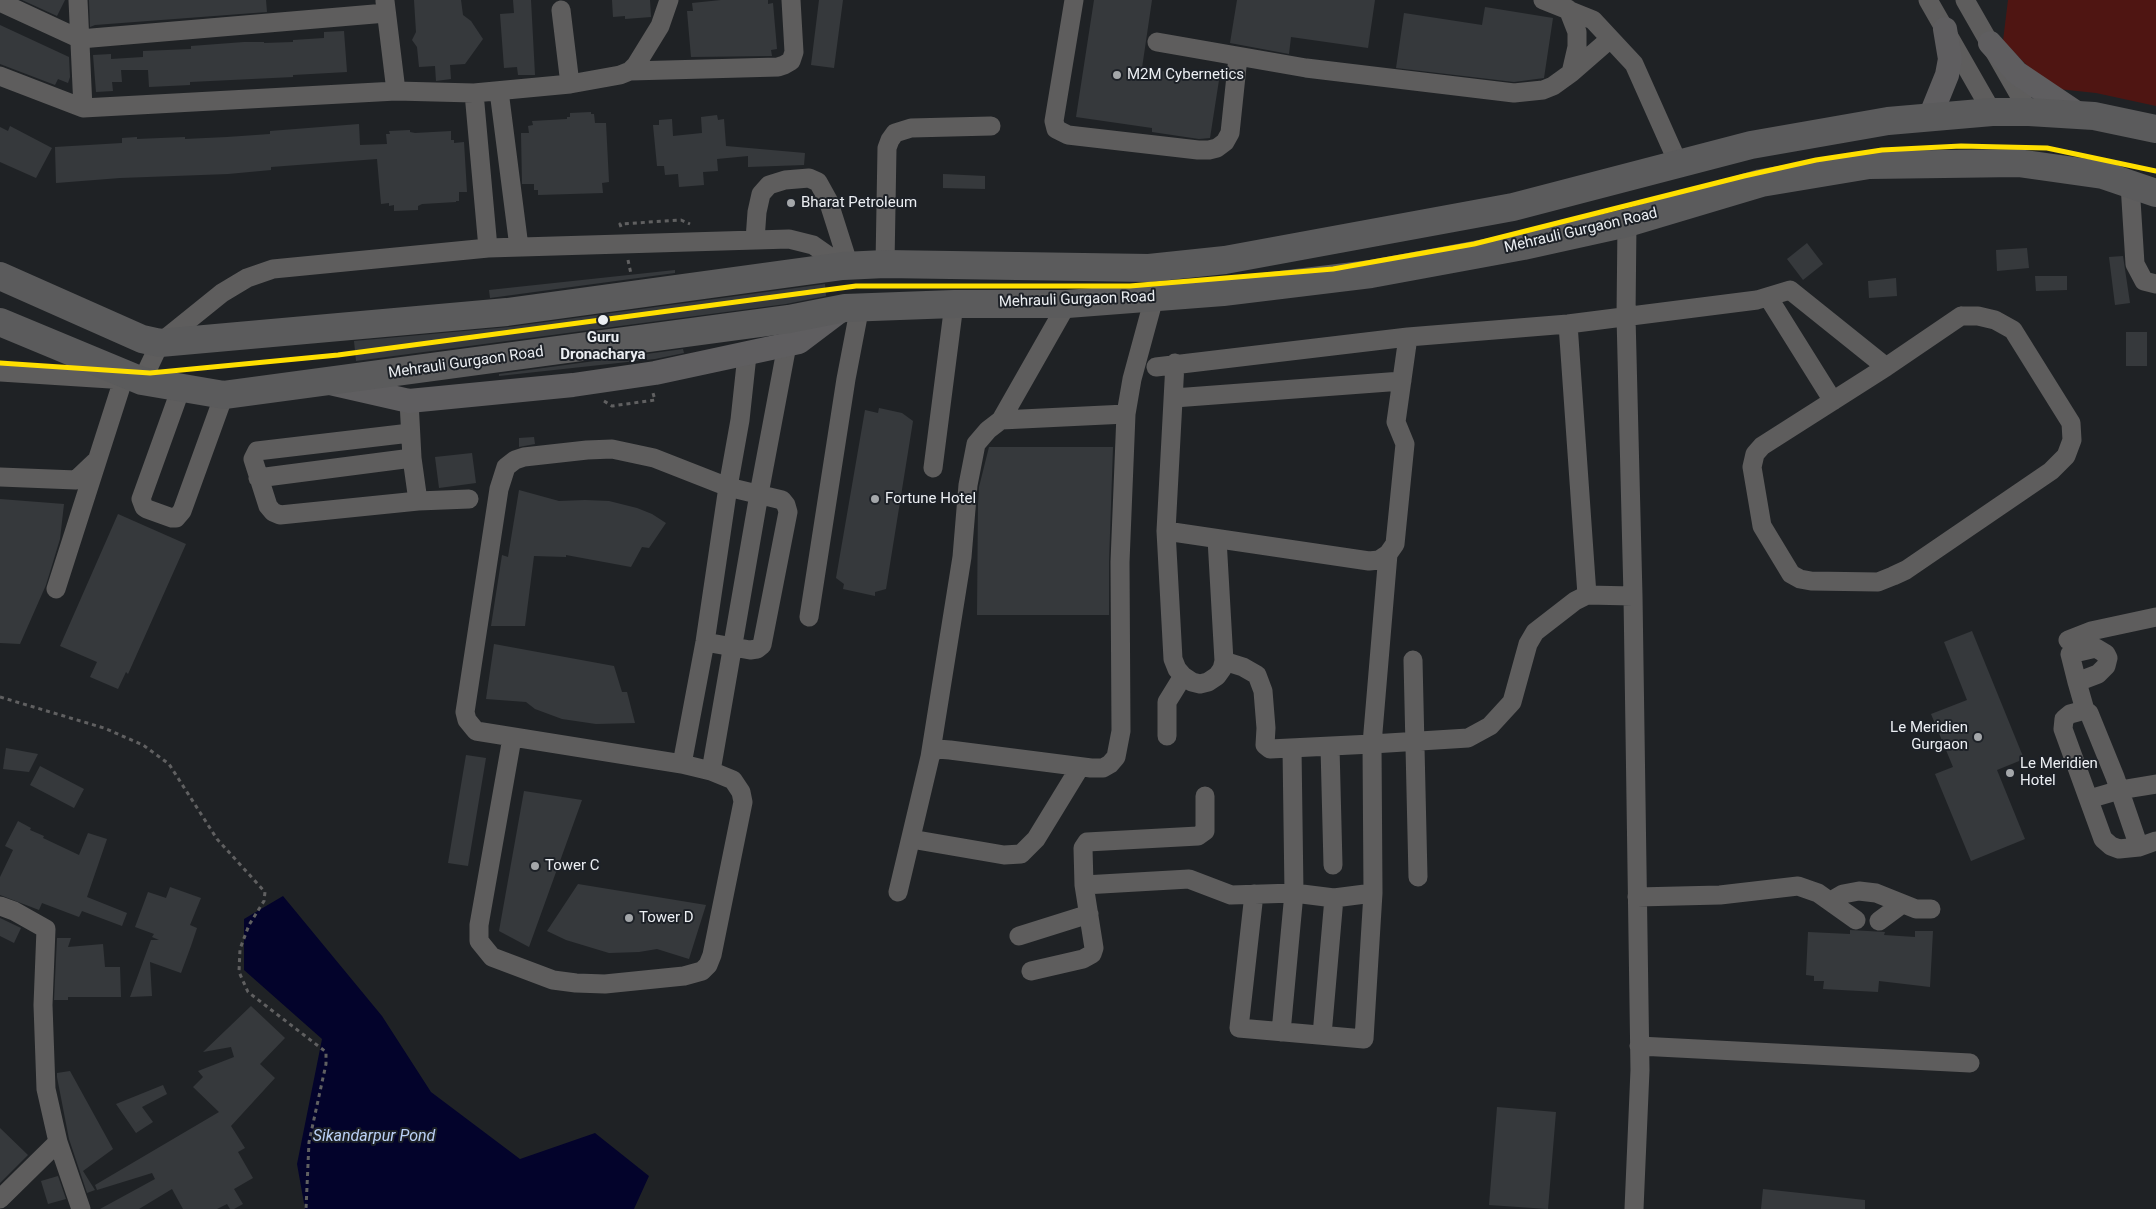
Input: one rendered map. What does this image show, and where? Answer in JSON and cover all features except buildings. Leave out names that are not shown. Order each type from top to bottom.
[{"type":"highway","name":"Mehrauli Gurgaon Road","points":[[0,276],[142,339],[160,343],[508,312],[846,266],[885,264],[1149,268],[1225,260],[1512,207],[1752,145],[1888,121],[1992,112],[2029,112],[2094,116],[2156,129]]},
{"type":"highway","name":"Mehrauli Gurgaon Road","points":[[0,322],[132,381],[224,396],[789,319],[852,307],[954,304],[1066,304],[1223,292],[1371,274],[1523,246],[1627,223],[1761,183],[1869,165],[2018,163],[2103,175],[2156,193]]},
{"type":"highway","points":[[1512,207],[1523,246]]},
{"type":"main road","points":[[1930,117],[1948,75],[1950,58],[1945,29]]},
{"type":"main road","points":[[1990,43],[2017,73],[2081,116]]},
{"type":"main road","points":[[326,382],[409,401],[573,385],[655,374],[799,342],[852,307]]},
{"type":"street","points":[[78,0],[83,108]]},
{"type":"street","points":[[0,76],[83,108],[396,91],[474,92],[570,84],[620,75],[636,65],[660,26],[669,0]]},
{"type":"street","points":[[630,70],[778,67],[784,65],[791,61],[794,52],[791,0]]},
{"type":"street","points":[[1074,0],[1054,120],[1056,128],[1068,135],[1198,150],[1217,148],[1225,142],[1230,133],[1238,57]]},
{"type":"street","points":[[1543,0],[1593,20],[1634,64],[1678,165]]},
{"type":"street","points":[[1928,0],[1992,112]]},
{"type":"street","points":[[1965,0],[2029,112]]},
{"type":"street","points":[[0,2],[80,39],[386,6],[396,91]]},
{"type":"street","points":[[1568,9],[1577,32],[1577,47],[1571,73]]},
{"type":"street","points":[[562,10],[570,84]]},
{"type":"street","points":[[1157,42],[1306,68],[1514,93],[1543,90],[1571,73],[1610,39]]},
{"type":"street","points":[[499,90],[519,247]]},
{"type":"street","points":[[474,92],[488,248]]},
{"type":"street","points":[[885,264],[887,148],[895,133],[911,128],[991,126]]},
{"type":"street","points":[[756,240],[757,212],[761,194],[769,185],[786,180],[809,178],[818,182],[828,200],[846,266]]},
{"type":"street","points":[[2130,184],[2135,264],[2144,281],[2156,284]]},
{"type":"street","points":[[1627,223],[1626,316],[1633,596],[1639,1046],[1634,1209]]},
{"type":"street","points":[[56,589],[98,459],[132,381],[160,343],[222,293],[247,278],[273,269],[488,248],[789,239],[813,245],[846,266]]},
{"type":"street","points":[[1156,367],[1175,363],[1408,337],[1568,324],[1768,297],[1790,290],[1886,368]]},
{"type":"street","points":[[1768,297],[1833,401]]},
{"type":"street","points":[[930,757],[933,751],[941,750],[1080,767],[1103,768],[1116,757],[1121,731],[1120,552],[1126,414],[1132,379],[1154,298]]},
{"type":"street","points":[[933,468],[954,304]]},
{"type":"street","points":[[898,892],[930,757],[962,556],[968,485],[976,444],[988,430],[1001,420],[1066,304]]},
{"type":"street","points":[[810,617],[846,379],[852,307]]},
{"type":"street","points":[[1961,316],[1978,316],[1995,320],[2012,330],[2071,423],[2072,440],[2066,456],[2051,471],[1906,570],[1878,582],[1812,581],[1800,579],[1791,574],[1762,526],[1752,467],[1755,454],[1762,446],[1886,368],[1961,316]]},
{"type":"street","points":[[1568,324],[1587,595]]},
{"type":"street","points":[[1166,531],[1369,560],[1379,560],[1388,554],[1395,544],[1405,444],[1396,422],[1408,337]]},
{"type":"street","points":[[711,771],[787,345]]},
{"type":"street","points":[[682,764],[705,642],[740,420],[747,355]]},
{"type":"street","points":[[1175,363],[1166,531],[1173,659],[1177,669],[1192,682],[1208,682],[1217,676],[1224,661],[1217,538]]},
{"type":"street","points":[[0,372],[132,381]]},
{"type":"street","points":[[1174,398],[1402,382]]},
{"type":"street","points":[[181,388],[141,498],[147,509],[172,518],[176,518],[182,511],[224,396]]},
{"type":"street","points":[[409,401],[412,458],[418,501]]},
{"type":"street","points":[[1001,420],[1126,414]]},
{"type":"street","points":[[410,433],[257,451],[253,459],[268,506],[273,512],[280,515],[418,501],[469,499]]},
{"type":"street","points":[[512,738],[479,924],[480,940],[492,957],[553,980],[605,984],[694,974],[702,971],[708,965],[712,954],[743,802],[741,792],[733,780],[711,771],[682,764],[476,731],[467,720],[465,712],[499,489],[506,467],[515,460],[524,457],[612,449],[654,458],[728,487],[782,500],[786,504],[788,512],[762,645],[757,649],[750,650],[705,642]]},
{"type":"street","points":[[258,478],[412,458]]},
{"type":"street","points":[[0,477],[76,480],[98,459]]},
{"type":"street","points":[[1254,894],[1239,1028],[1364,1039],[1373,893],[1372,744],[1388,554]]},
{"type":"street","points":[[1224,661],[1243,667],[1257,675],[1263,691],[1266,728],[1264,745],[1270,749],[1468,738],[1490,726],[1512,702],[1528,644],[1535,632],[1575,601],[1587,595],[1633,596]]},
{"type":"street","points":[[2068,640],[2091,631],[2156,617]]},
{"type":"street","points":[[1413,660],[1418,877]]},
{"type":"street","points":[[1167,736],[1167,702],[1183,676]]},
{"type":"street","points":[[2077,682],[2085,710],[2089,713],[2120,790],[2148,844],[2119,849],[2106,843],[2062,725],[2066,716],[2085,710]]},
{"type":"street","points":[[1330,747],[1333,865]]},
{"type":"street","points":[[1281,1032],[1294,893],[1292,748]]},
{"type":"street","points":[[911,839],[1004,855],[1021,854],[1036,839],[1080,767]]},
{"type":"street","points":[[2089,799],[2120,790],[2156,784]]},
{"type":"street","points":[[1032,971],[1092,954],[1094,948],[1084,885],[1083,848],[1087,842],[1198,836],[1204,831],[1204,796]]},
{"type":"street","points":[[1084,885],[1189,880],[1231,895],[1294,893],[1334,898],[1373,893]]},
{"type":"street","points":[[1637,897],[1720,895],[1798,886],[1818,893],[1856,920]]},
{"type":"street","points":[[1831,901],[1842,894],[1859,891],[1876,893],[1916,909],[1931,909]]},
{"type":"street","points":[[1322,1035],[1334,898]]},
{"type":"street","points":[[1879,921],[1902,904]]},
{"type":"street","points":[[0,906],[14,910],[46,929],[43,1005],[46,1089],[58,1142],[81,1209]]},
{"type":"street","points":[[1019,936],[1089,914]]},
{"type":"street","points":[[1639,1046],[1970,1063]]},
{"type":"street","points":[[0,1199],[58,1142]]},
{"type":"path","points":[[620,224],[681,220]]},
{"type":"path","points":[[612,406],[655,400]]},
{"type":"path","points":[[0,697],[104,728],[143,745],[169,764],[217,839],[265,892],[264,901],[249,925],[240,948],[239,972],[248,992],[326,1052],[326,1064],[309,1142],[306,1209]]},
{"type":"shaded area","points":[[2008,0],[2156,0],[2156,106],[2096,93],[2049,88],[2003,41]]},
{"type":"water","name":"Sikandarpur Pond","points":[[283,896],[382,1016],[431,1092],[520,1159],[595,1133],[649,1176],[634,1209],[305,1209],[297,1164],[322,1039],[244,970],[244,919]]},
{"type":"transit line","points":[[0,363],[150,373],[338,355],[856,286],[1130,286],[1333,269],[1474,244],[1744,176],[1816,160],[1882,150],[1961,146],[2047,148],[2156,171]]},
{"type":"place","name":"M2M Cybernetics","points":[[1117,75]]},
{"type":"place","name":"Bharat Petroleum","points":[[791,203]]},
{"type":"place","name":"Guru Dronacharya","points":[[603,320]]},
{"type":"place","name":"Fortune Hotel","points":[[875,499]]},
{"type":"place","name":"Le Meridien Gurgaon","points":[[1978,737]]},
{"type":"place","name":"Le Meridien Hotel","points":[[2010,773]]},
{"type":"place","name":"Tower C","points":[[535,866]]},
{"type":"place","name":"Tower D","points":[[629,918]]}]
